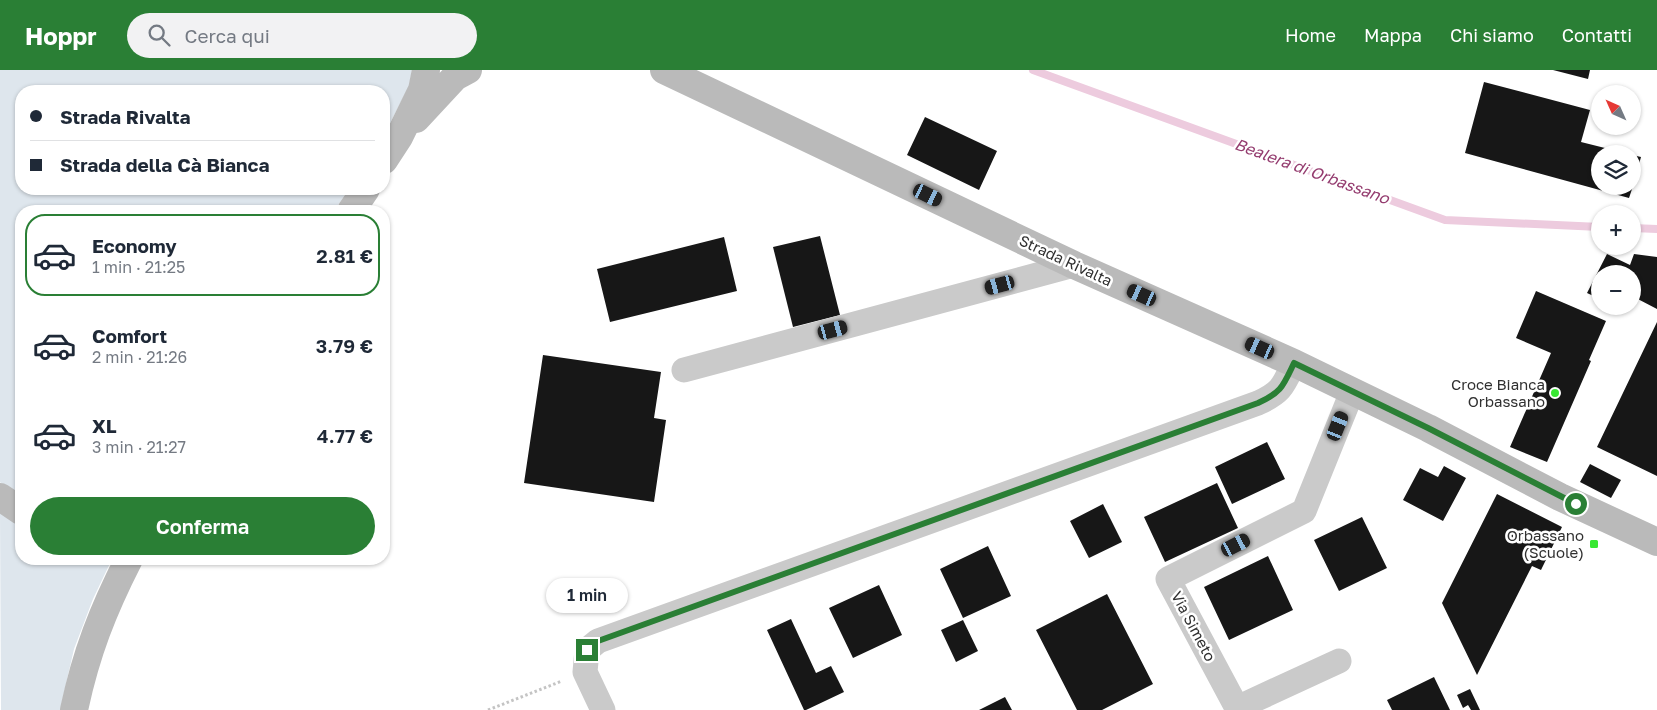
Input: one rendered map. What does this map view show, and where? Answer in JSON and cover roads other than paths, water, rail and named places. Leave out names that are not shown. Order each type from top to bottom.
[{"type":"street","points":[[390,150],[422,90],[426,70]]},
{"type":"street","points":[[399,136],[455,77],[468,70]]},
{"type":"street","name":"Strada Rivalta","points":[[664,70],[1074,265],[1294,363],[1428,428],[1560,497],[1657,542]]},
{"type":"street","points":[[684,370],[1074,265]]},
{"type":"street","points":[[602,710],[585,672],[587,650],[598,641],[1258,403],[1276,394],[1282,387],[1294,363]]},
{"type":"street","name":"Via Simeto","points":[[1339,660],[1236,709],[1168,579],[1304,511],[1352,392]]},
{"type":"street","points":[[0,497],[15,507]]},
{"type":"street","points":[[74,710],[88,653],[106,605],[126,565]]},
{"type":"waterway","name":"Bealera di Orbassano","points":[[1033,70],[1445,220],[1591,227]]},
{"type":"waterway","name":"Bealera di Orbassano","points":[[1641,228],[1657,229]]},
{"type":"place","name":"Croce Bianca Orbassano","points":[[1555,393]]},
{"type":"place","name":"Orbassano (Scuole)","points":[[1594,544]]}]
